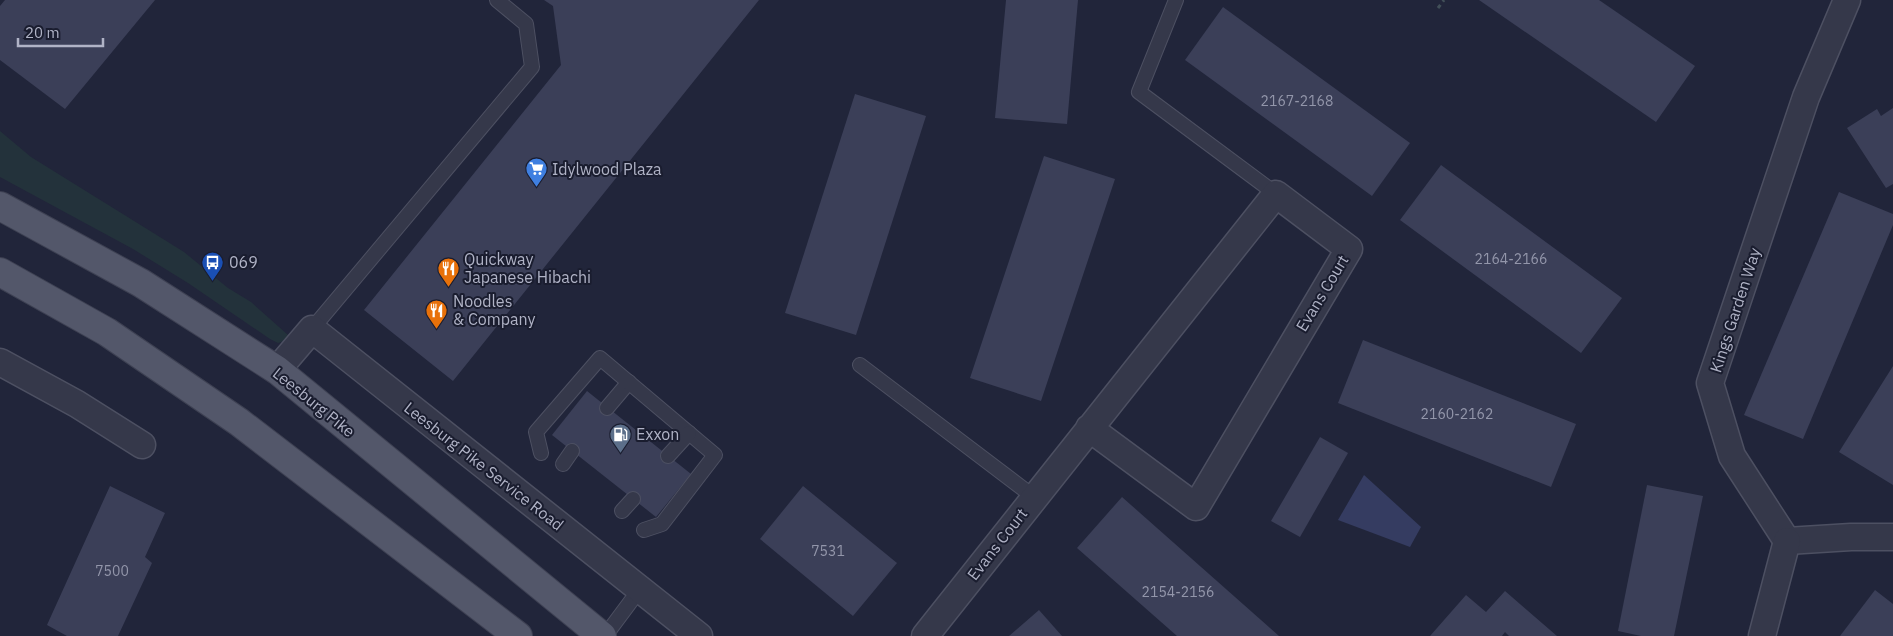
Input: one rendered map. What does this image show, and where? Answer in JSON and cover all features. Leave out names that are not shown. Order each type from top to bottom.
[{"type":"main road","name":"Leesburg Pike","points":[[0,206],[142,283],[277,370],[604,636]]},
{"type":"main road","points":[[0,272],[107,332],[239,422],[518,636]]},
{"type":"street","name":"Kings Garden Way","points":[[1787,541],[1732,456],[1710,383],[1806,97],[1847,0]]},
{"type":"street","name":"Evans Court","points":[[925,636],[1034,497],[1089,428],[1276,194],[1348,249],[1196,507],[1089,428]]},
{"type":"street","points":[[277,370],[312,330]]},
{"type":"street","name":"Leesburg Pike Service Road","points":[[312,330],[699,636]]},
{"type":"street","points":[[0,362],[77,404],[142,445]]},
{"type":"street","points":[[1762,636],[1787,541],[1851,537],[1893,537]]},
{"type":"lane","points":[[312,330],[532,67],[526,24],[497,0]]},
{"type":"lane","points":[[1176,0],[1139,92],[1276,194]]},
{"type":"lane","points":[[541,453],[536,432],[600,358],[715,456],[662,524],[644,530]]},
{"type":"lane","points":[[860,365],[1034,497]]},
{"type":"lane","points":[[607,408],[629,382]]},
{"type":"lane","points":[[668,456],[689,433]]},
{"type":"lane","points":[[563,464],[572,451]]},
{"type":"lane","points":[[622,511],[633,499]]},
{"type":"lane","points":[[604,636],[640,589]]},
{"type":"path","points":[[1438,8],[1444,0]]},
{"type":"shaded area","points":[[0,131],[31,157],[184,252],[228,288],[251,302],[288,335],[287,340],[278,343],[270,339],[188,283],[133,249],[0,177]]},
{"type":"water","points":[[1364,475],[1421,527],[1410,547],[1338,520]]},
{"type":"building","points":[[5,0],[155,0],[65,109],[0,60],[0,6]]},
{"type":"building","name":"Idylwood Plaza","points":[[544,0],[759,0],[453,381],[364,310],[561,65],[553,6]]},
{"type":"building","points":[[1006,0],[1078,0],[1067,124],[995,118]]},
{"type":"building","points":[[1479,0],[1599,0],[1695,66],[1656,122]]},
{"type":"building","points":[[1223,7],[1410,143],[1372,196],[1185,60]]},
{"type":"building","points":[[855,94],[926,116],[856,335],[785,313]]},
{"type":"building","points":[[1893,108],[1893,184],[1886,188],[1847,128],[1877,109],[1881,116]]},
{"type":"building","points":[[1044,156],[1115,179],[1041,401],[970,378]]},
{"type":"building","points":[[1441,165],[1622,298],[1581,353],[1400,220]]},
{"type":"building","points":[[1839,192],[1893,214],[1893,225],[1803,439],[1744,415]]},
{"type":"building","points":[[1363,340],[1576,424],[1551,487],[1338,403]]},
{"type":"building","points":[[1893,366],[1893,485],[1839,452]]},
{"type":"building","name":"Exxon","points":[[587,391],[691,474],[656,517],[552,435]]},
{"type":"building","points":[[1320,437],[1348,453],[1300,537],[1271,521]]},
{"type":"building","points":[[1647,485],[1703,496],[1674,636],[1641,636],[1618,631]]},
{"type":"building","points":[[110,486],[165,513],[145,557],[152,563],[118,636],[67,636],[47,625]]},
{"type":"building","points":[[803,486],[897,563],[853,616],[760,539]]},
{"type":"building","points":[[1122,497],[1279,636],[1177,636],[1077,548]]},
{"type":"building","points":[[1875,590],[1893,604],[1893,636],[1840,636]]},
{"type":"building","points":[[1505,591],[1557,636],[1509,636],[1505,632],[1502,636],[1430,636],[1466,595],[1486,612]]},
{"type":"building","points":[[1039,610],[1062,636],[1009,636]]},
{"type":"place","name":"Idylwood Plaza","points":[[536,188]]},
{"type":"place","name":"069","points":[[213,281]]},
{"type":"place","name":"Quickway Japanese Hibachi","points":[[448,287]]},
{"type":"place","name":"Noodles & Company","points":[[437,329]]},
{"type":"place","name":"Exxon","points":[[620,453]]}]
